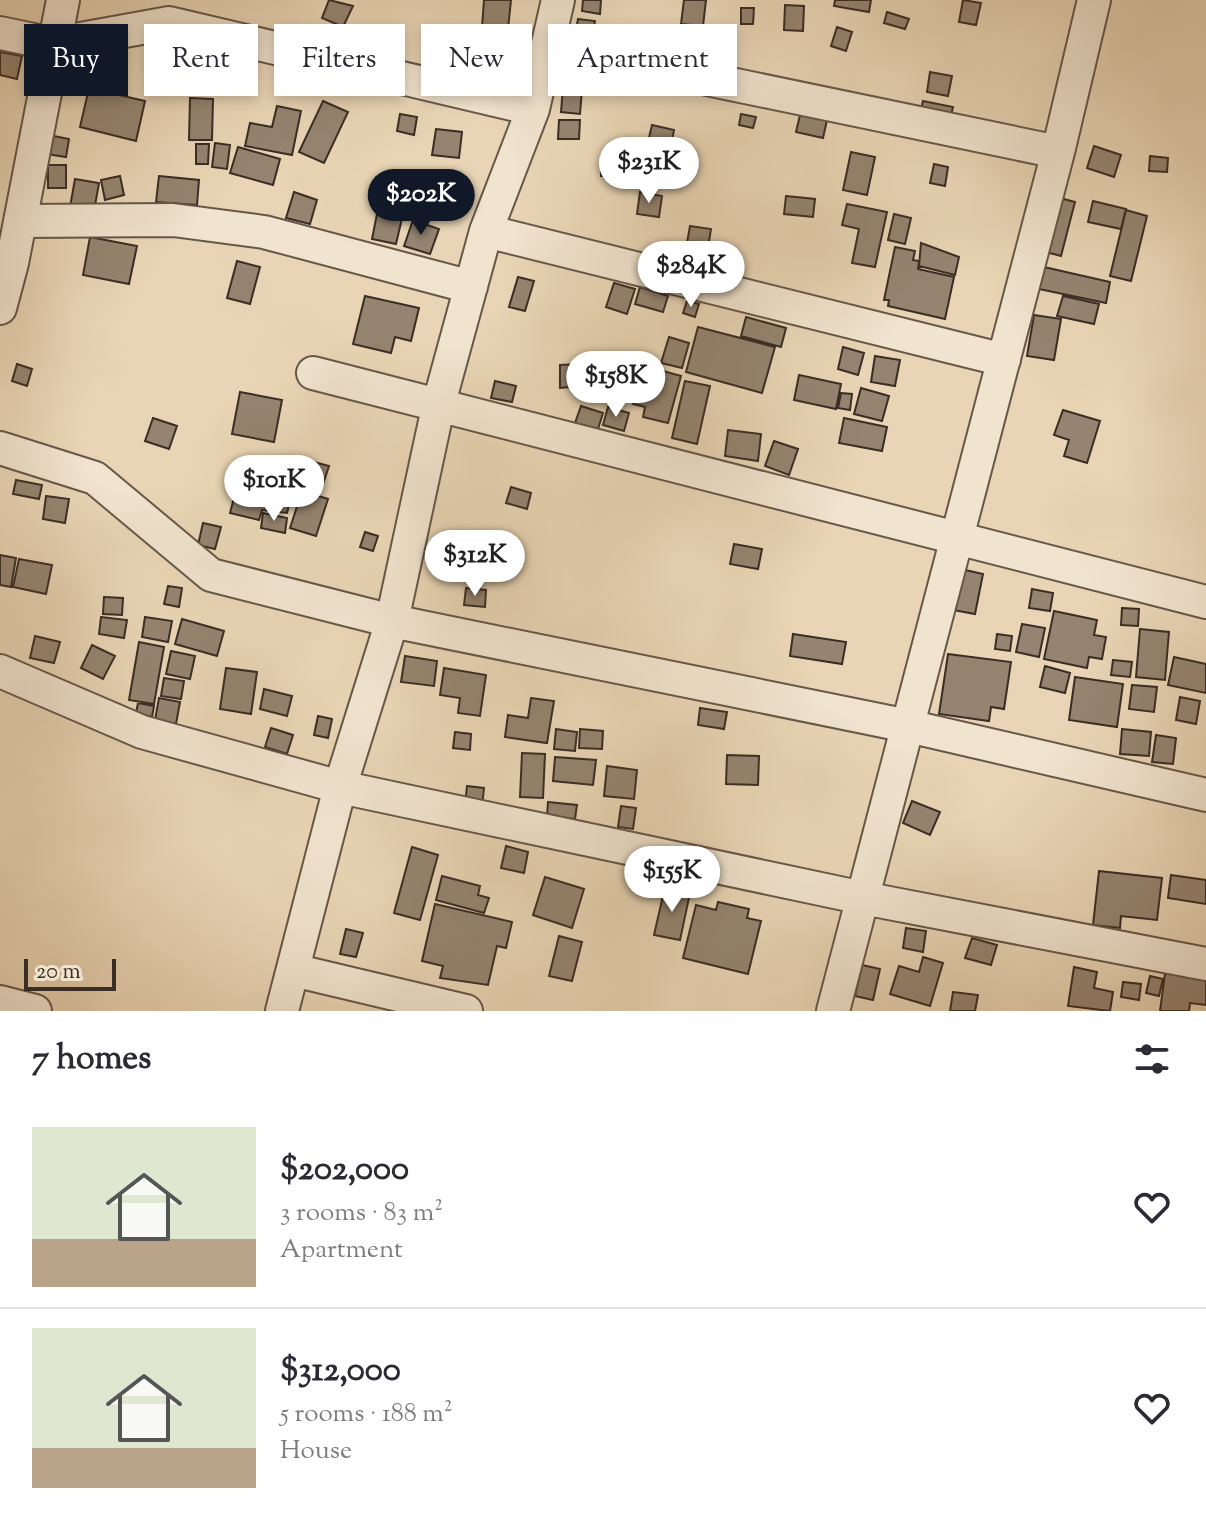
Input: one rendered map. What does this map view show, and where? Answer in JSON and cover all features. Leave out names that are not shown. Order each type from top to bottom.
[{"type":"street","points":[[58,24],[63,0]]},
{"type":"street","points":[[553,24],[558,0]]},
{"type":"street","points":[[833,1011],[1058,152],[1094,0]]},
{"type":"street","points":[[128,30],[169,23],[533,109]]},
{"type":"street","points":[[0,33],[24,38]]},
{"type":"street","points":[[282,1011],[340,787],[392,621],[439,403],[486,231],[533,109],[548,46]]},
{"type":"street","points":[[737,85],[1058,152]]},
{"type":"street","points":[[0,308],[6,261],[20,221],[43,96]]},
{"type":"street","points":[[20,221],[173,220],[264,232],[471,287]]},
{"type":"street","points":[[486,231],[1004,360]]},
{"type":"street","points":[[313,373],[1206,602]]},
{"type":"street","points":[[0,448],[95,478],[211,575],[392,621],[908,726],[1206,795]]},
{"type":"street","points":[[0,671],[142,732],[340,787],[863,898],[1206,964]]},
{"type":"street","points":[[293,970],[466,1011]]},
{"type":"street","points":[[0,1002],[35,1011]]},
{"type":"building","points":[[329,0],[353,6],[344,24],[322,18]]},
{"type":"building","points":[[484,0],[511,0],[509,24],[482,24]]},
{"type":"building","points":[[583,0],[601,0],[600,14],[582,11]]},
{"type":"building","points":[[684,0],[706,0],[703,24],[681,24]]},
{"type":"building","points":[[835,0],[871,0],[869,12],[834,6]]},
{"type":"building","points":[[963,0],[981,3],[976,25],[959,22]]},
{"type":"building","points":[[785,5],[804,6],[803,31],[784,30]]},
{"type":"building","points":[[741,8],[754,8],[753,24],[741,24]]},
{"type":"building","points":[[887,12],[909,19],[905,29],[884,23]]},
{"type":"building","points":[[578,19],[595,21],[594,24],[577,24]]},
{"type":"building","points":[[837,27],[852,32],[846,51],[831,46]]},
{"type":"building","points":[[0,52],[22,56],[17,79],[0,75]]},
{"type":"building","points":[[930,72],[952,76],[948,96],[927,92]]},
{"type":"building","points":[[87,96],[123,96],[145,101],[136,141],[80,127]]},
{"type":"building","points":[[562,96],[581,96],[580,114],[561,112]]},
{"type":"building","points":[[190,98],[213,99],[212,140],[189,140]]},
{"type":"building","points":[[323,101],[348,112],[324,163],[299,152]]},
{"type":"building","points":[[923,101],[953,107],[950,120],[920,114]]},
{"type":"building","points":[[277,106],[301,111],[292,155],[245,146],[250,123],[272,127]]},
{"type":"building","points":[[400,114],[417,117],[414,135],[397,131]]},
{"type":"building","points":[[741,114],[756,117],[753,128],[739,125]]},
{"type":"building","points":[[800,115],[827,120],[823,138],[796,132]]},
{"type":"building","points":[[559,120],[580,120],[579,139],[558,139]]},
{"type":"building","points":[[652,125],[674,130],[670,151],[647,146]]},
{"type":"building","points":[[436,129],[462,132],[459,158],[432,155]]},
{"type":"building","points":[[49,135],[69,139],[66,157],[46,154]]},
{"type":"building","points":[[215,143],[230,145],[227,169],[212,167]]},
{"type":"building","points":[[196,144],[209,144],[208,164],[196,164]]},
{"type":"building","points":[[1094,146],[1121,155],[1114,177],[1087,168]]},
{"type":"building","points":[[238,147],[280,159],[273,185],[230,173]]},
{"type":"building","points":[[851,152],[875,157],[867,195],[843,190]]},
{"type":"building","points":[[601,155],[624,156],[623,176],[601,176]]},
{"type":"building","points":[[1150,156],[1168,158],[1167,172],[1149,171]]},
{"type":"building","points":[[934,164],[948,167],[945,186],[930,183]]},
{"type":"building","points":[[48,165],[66,165],[66,188],[48,188]]},
{"type":"building","points":[[120,176],[124,195],[105,200],[101,180]]},
{"type":"building","points":[[159,176],[199,180],[197,205],[156,202]]},
{"type":"building","points":[[75,179],[99,183],[94,211],[70,207]]},
{"type":"building","points":[[294,192],[317,200],[310,224],[286,218]]},
{"type":"building","points":[[640,192],[662,196],[659,217],[637,214]]},
{"type":"building","points":[[786,196],[815,199],[813,217],[784,214]]},
{"type":"building","points":[[1060,198],[1075,202],[1061,256],[1046,252]]},
{"type":"building","points":[[1093,201],[1126,209],[1121,229],[1088,222]]},
{"type":"building","points":[[847,204],[887,212],[875,267],[852,263],[859,229],[842,225]]},
{"type":"building","points":[[378,209],[403,214],[396,244],[372,239]]},
{"type":"building","points":[[1126,210],[1147,216],[1131,281],[1110,276]]},
{"type":"building","points":[[894,214],[911,218],[905,244],[888,240]]},
{"type":"building","points":[[413,220],[439,229],[430,254],[404,246]]},
{"type":"building","points":[[690,226],[711,229],[708,247],[687,243]]},
{"type":"building","points":[[90,237],[137,246],[129,284],[83,275]]},
{"type":"building","points":[[921,243],[959,257],[955,275],[919,266]]},
{"type":"building","points":[[895,247],[915,251],[913,260],[919,261],[918,269],[954,277],[945,319],[888,306],[889,300],[884,300]]},
{"type":"building","points":[[237,261],[260,267],[250,304],[227,298]]},
{"type":"building","points":[[1044,267],[1110,282],[1106,303],[1039,289]]},
{"type":"building","points":[[518,277],[534,281],[525,311],[509,307]]},
{"type":"building","points":[[614,283],[635,289],[627,314],[606,307]]},
{"type":"building","points":[[640,287],[668,296],[663,312],[635,304]]},
{"type":"building","points":[[365,296],[419,308],[411,341],[395,337],[391,353],[353,344]]},
{"type":"building","points":[[1063,296],[1099,304],[1094,324],[1057,316]]},
{"type":"building","points":[[687,301],[699,304],[695,317],[683,313]]},
{"type":"building","points":[[1034,315],[1061,319],[1054,360],[1027,356]]},
{"type":"building","points":[[746,317],[786,328],[781,347],[741,336]]},
{"type":"building","points":[[698,327],[775,347],[762,393],[686,372]]},
{"type":"building","points":[[669,337],[689,343],[682,368],[661,363]]},
{"type":"building","points":[[843,347],[864,353],[858,375],[838,369]]},
{"type":"building","points":[[599,353],[626,360],[618,392],[590,384]]},
{"type":"building","points":[[875,356],[900,360],[895,386],[871,382]]},
{"type":"building","points":[[634,363],[681,376],[668,423],[643,417],[645,407],[633,404],[635,393],[627,390]]},
{"type":"building","points":[[17,364],[32,369],[27,386],[12,381]]},
{"type":"building","points":[[581,364],[581,386],[560,388],[560,365]]},
{"type":"building","points":[[799,375],[841,384],[836,409],[794,400]]},
{"type":"building","points":[[495,381],[516,386],[512,402],[491,398]]},
{"type":"building","points":[[685,381],[710,386],[697,444],[672,438]]},
{"type":"building","points":[[861,388],[889,396],[882,421],[854,414]]},
{"type":"building","points":[[240,392],[282,400],[274,442],[232,434]]},
{"type":"building","points":[[841,393],[852,394],[850,410],[838,408]]},
{"type":"building","points":[[581,406],[603,413],[598,429],[575,423]]},
{"type":"building","points":[[608,407],[629,413],[624,431],[603,425]]},
{"type":"building","points":[[1063,410],[1100,421],[1087,463],[1064,456],[1069,440],[1054,435]]},
{"type":"building","points":[[153,418],[177,426],[169,449],[145,441]]},
{"type":"building","points":[[844,418],[887,427],[882,451],[839,443]]},
{"type":"building","points":[[728,430],[761,434],[758,461],[725,456]]},
{"type":"building","points":[[774,441],[798,449],[789,475],[765,466]]},
{"type":"building","points":[[245,457],[297,474],[287,513],[262,510],[259,520],[230,513],[236,490],[244,493],[246,487],[238,485]]},
{"type":"building","points":[[310,461],[329,466],[322,487],[303,482]]},
{"type":"building","points":[[16,480],[42,485],[39,499],[13,494]]},
{"type":"building","points":[[511,487],[531,493],[527,509],[506,503]]},
{"type":"building","points":[[302,491],[328,499],[316,536],[290,528]]},
{"type":"building","points":[[46,496],[69,499],[65,523],[43,519]]},
{"type":"building","points":[[263,513],[287,518],[285,533],[261,528]]},
{"type":"building","points":[[203,523],[221,527],[215,549],[198,545]]},
{"type":"building","points":[[365,532],[378,536],[373,551],[360,547]]},
{"type":"building","points":[[734,544],[762,549],[758,569],[730,564]]},
{"type":"building","points":[[0,555],[16,558],[11,587],[0,585]]},
{"type":"building","points":[[19,559],[52,565],[46,594],[13,587]]},
{"type":"building","points":[[961,569],[983,574],[975,614],[953,610]]},
{"type":"building","points":[[168,586],[182,588],[179,607],[164,604]]},
{"type":"building","points":[[466,588],[486,590],[485,607],[464,605]]},
{"type":"building","points":[[1032,589],[1053,593],[1050,611],[1029,608]]},
{"type":"building","points":[[104,597],[123,598],[122,615],[103,614]]},
{"type":"building","points":[[1122,608],[1139,609],[1138,626],[1121,625]]},
{"type":"building","points":[[1054,611],[1097,620],[1094,635],[1106,637],[1102,659],[1089,657],[1087,668],[1044,659]]},
{"type":"building","points":[[101,617],[127,620],[124,638],[99,634]]},
{"type":"building","points":[[145,617],[172,621],[168,642],[142,637]]},
{"type":"building","points":[[182,619],[224,631],[217,656],[175,644]]},
{"type":"building","points":[[1022,624],[1045,628],[1039,657],[1016,652]]},
{"type":"building","points":[[1140,629],[1169,632],[1165,680],[1136,677]]},
{"type":"building","points":[[793,634],[846,642],[842,664],[790,656]]},
{"type":"building","points":[[997,634],[1012,636],[1010,651],[995,649]]},
{"type":"building","points":[[35,636],[60,642],[54,663],[30,658]]},
{"type":"building","points":[[139,642],[164,647],[154,704],[129,700]]},
{"type":"building","points":[[92,645],[115,656],[103,679],[81,668]]},
{"type":"building","points":[[171,651],[195,656],[190,679],[166,674]]},
{"type":"building","points":[[948,654],[1011,662],[1004,709],[991,707],[989,721],[939,714]]},
{"type":"building","points":[[405,656],[437,661],[434,686],[401,682]]},
{"type":"building","points":[[1174,657],[1206,664],[1206,693],[1168,685]]},
{"type":"building","points":[[1113,660],[1132,662],[1130,677],[1111,675]]},
{"type":"building","points":[[1045,666],[1070,673],[1065,693],[1040,687]]},
{"type":"building","points":[[226,668],[257,672],[251,714],[220,709]]},
{"type":"building","points":[[444,668],[486,675],[480,716],[458,713],[460,698],[440,695]]},
{"type":"building","points":[[1075,677],[1123,684],[1117,727],[1069,720]]},
{"type":"building","points":[[164,678],[184,681],[181,699],[161,696]]},
{"type":"building","points":[[1132,685],[1157,687],[1154,712],[1129,709]]},
{"type":"building","points":[[264,689],[292,696],[287,716],[260,709]]},
{"type":"building","points":[[1180,697],[1200,701],[1196,724],[1176,720]]},
{"type":"building","points":[[159,698],[180,702],[176,724],[155,720]]},
{"type":"building","points":[[531,698],[554,701],[547,743],[505,737],[508,715],[528,718]]},
{"type":"building","points":[[138,703],[154,706],[152,717],[136,713]]},
{"type":"building","points":[[700,708],[727,712],[724,729],[698,725]]},
{"type":"building","points":[[318,716],[332,719],[328,738],[314,735]]},
{"type":"building","points":[[271,728],[293,735],[287,754],[265,747]]},
{"type":"building","points":[[556,729],[577,732],[575,751],[554,749]]},
{"type":"building","points":[[580,729],[603,731],[602,749],[579,748]]},
{"type":"building","points":[[1122,729],[1151,732],[1149,756],[1120,754]]},
{"type":"building","points":[[455,732],[471,734],[470,750],[453,748]]},
{"type":"building","points":[[1156,735],[1176,738],[1173,764],[1152,762]]},
{"type":"building","points":[[522,753],[545,754],[543,798],[520,797]]},
{"type":"building","points":[[727,755],[759,756],[758,785],[726,784]]},
{"type":"building","points":[[555,757],[596,760],[593,785],[553,781]]},
{"type":"building","points":[[607,766],[637,770],[634,799],[604,796]]},
{"type":"building","points":[[467,786],[484,788],[482,806],[465,805]]},
{"type":"building","points":[[912,801],[940,812],[930,835],[903,823]]},
{"type":"building","points":[[548,802],[577,805],[575,819],[547,816]]},
{"type":"building","points":[[621,806],[636,808],[633,829],[618,827]]},
{"type":"building","points":[[506,846],[528,852],[524,873],[501,868]]},
{"type":"building","points":[[412,847],[438,855],[420,920],[394,913]]},
{"type":"building","points":[[1099,871],[1162,878],[1157,920],[1121,916],[1120,928],[1093,925]]},
{"type":"building","points":[[1171,875],[1206,880],[1206,904],[1168,898]]},
{"type":"building","points":[[442,876],[480,886],[478,895],[489,898],[484,913],[436,900]]},
{"type":"building","points":[[545,877],[584,889],[572,928],[533,915]]},
{"type":"building","points":[[665,887],[690,893],[680,940],[654,935]]},
{"type":"building","points":[[718,902],[749,909],[747,918],[761,921],[748,974],[683,958],[696,905],[716,910]]},
{"type":"building","points":[[435,904],[512,922],[506,948],[497,946],[488,985],[440,978],[443,966],[422,961]]},
{"type":"building","points":[[906,928],[926,931],[923,952],[903,948]]},
{"type":"building","points":[[346,929],[363,933],[356,957],[340,954]]},
{"type":"building","points":[[559,936],[582,942],[572,981],[549,976]]},
{"type":"building","points":[[972,938],[997,945],[991,965],[965,958]]},
{"type":"building","points":[[923,957],[943,963],[930,1006],[890,994],[899,966],[919,972]]},
{"type":"building","points":[[862,965],[880,969],[873,1000],[855,996]]},
{"type":"building","points":[[1166,966],[1206,971],[1206,1005],[1190,1003],[1189,1011],[1160,1011]]},
{"type":"building","points":[[1074,967],[1097,972],[1094,988],[1113,992],[1110,1011],[1068,1006]]},
{"type":"building","points":[[1150,976],[1163,979],[1159,996],[1146,993]]},
{"type":"building","points":[[1123,982],[1141,984],[1139,1000],[1121,997]]},
{"type":"building","points":[[953,992],[978,995],[975,1011],[950,1011]]}]
